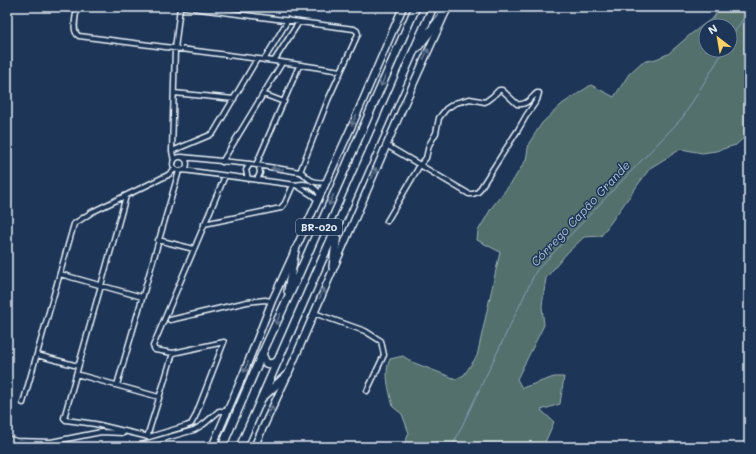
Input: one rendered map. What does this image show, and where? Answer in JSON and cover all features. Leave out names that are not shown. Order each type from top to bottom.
[{"type":"highway","name":"BR-020","points":[[222,447],[416,7]]},
{"type":"highway","name":"BR-020","points":[[240,447],[432,8]]},
{"type":"highway","points":[[412,54],[447,9]]},
{"type":"highway","points":[[333,267],[337,227]]},
{"type":"highway","points":[[286,302],[295,250]]},
{"type":"highway","points":[[262,354],[266,363],[271,364],[278,361]]},
{"type":"highway","points":[[260,400],[288,374]]},
{"type":"main road","points":[[212,447],[272,301],[319,198],[402,7]]},
{"type":"main road","points":[[254,447],[288,374],[386,145],[447,9]]},
{"type":"street","points":[[77,7],[74,31],[78,36],[341,71]]},
{"type":"street","points":[[180,7],[175,49],[172,151],[174,161],[173,166],[179,170],[294,185],[326,181]]},
{"type":"street","points":[[184,7],[354,29],[357,31],[357,36],[341,71],[301,172]]},
{"type":"street","points":[[264,60],[288,20]]},
{"type":"street","points":[[274,61],[299,22]]},
{"type":"street","points":[[172,151],[212,134],[234,100],[257,59]]},
{"type":"street","points":[[222,162],[282,63]]},
{"type":"street","points":[[257,180],[260,173],[258,166],[299,66]]},
{"type":"street","points":[[386,145],[420,165],[469,194],[473,194],[478,192],[526,116],[538,100],[539,93],[537,93],[525,104],[520,105],[502,90],[499,90],[485,102],[470,99],[455,102],[450,105],[439,118],[436,133],[426,158],[420,165],[387,221]]},
{"type":"street","points":[[174,93],[234,100]]},
{"type":"street","points":[[264,94],[284,102]]},
{"type":"street","points":[[23,403],[74,224],[92,212],[186,166],[186,162],[172,151]]},
{"type":"street","points":[[174,161],[180,157],[250,164],[301,172],[316,179],[326,181]]},
{"type":"street","points":[[248,179],[246,170],[250,164]]},
{"type":"street","points":[[117,385],[179,170]]},
{"type":"street","points":[[301,172],[314,187],[319,198]]},
{"type":"street","points":[[126,196],[64,418],[66,420],[95,424],[147,437],[169,432],[192,423],[224,342],[173,353],[155,350],[153,347],[225,176]]},
{"type":"street","points":[[204,224],[281,208],[294,185]]},
{"type":"street","points":[[294,185],[319,198]]},
{"type":"street","points":[[158,240],[194,249]]},
{"type":"street","points":[[60,274],[142,297]]},
{"type":"street","points":[[170,320],[247,302],[264,300],[272,301]]},
{"type":"street","points":[[314,313],[364,331],[381,341],[384,355],[367,391]]},
{"type":"street","points":[[147,437],[173,353]]},
{"type":"street","points":[[37,355],[78,366]]},
{"type":"street","points":[[76,374],[160,397]]},
{"type":"street","points":[[134,447],[194,430],[204,424],[218,411],[228,411]]},
{"type":"street","points":[[7,438],[16,441],[51,442],[101,432],[132,434]]},
{"type":"green space","points":[[719,7],[749,7],[749,133],[736,145],[716,151],[702,153],[681,149],[650,168],[601,236],[584,237],[567,253],[546,278],[542,306],[544,325],[517,379],[522,388],[554,377],[564,377],[560,404],[541,410],[554,422],[543,447],[403,447],[409,433],[402,414],[393,407],[387,377],[390,359],[403,356],[412,362],[456,379],[464,375],[477,356],[500,252],[477,240],[478,231],[492,207],[512,182],[526,160],[529,143],[542,123],[562,104],[591,85],[614,97],[629,74],[642,62],[656,59],[668,54],[698,29],[698,58],[738,58],[738,18],[713,18]]},
{"type":"waterway","name":"Córrego Capão Grande","points":[[738,27],[749,9]]},
{"type":"waterway","name":"Córrego Capão Grande","points":[[452,447],[536,271],[683,117],[719,58]]}]
